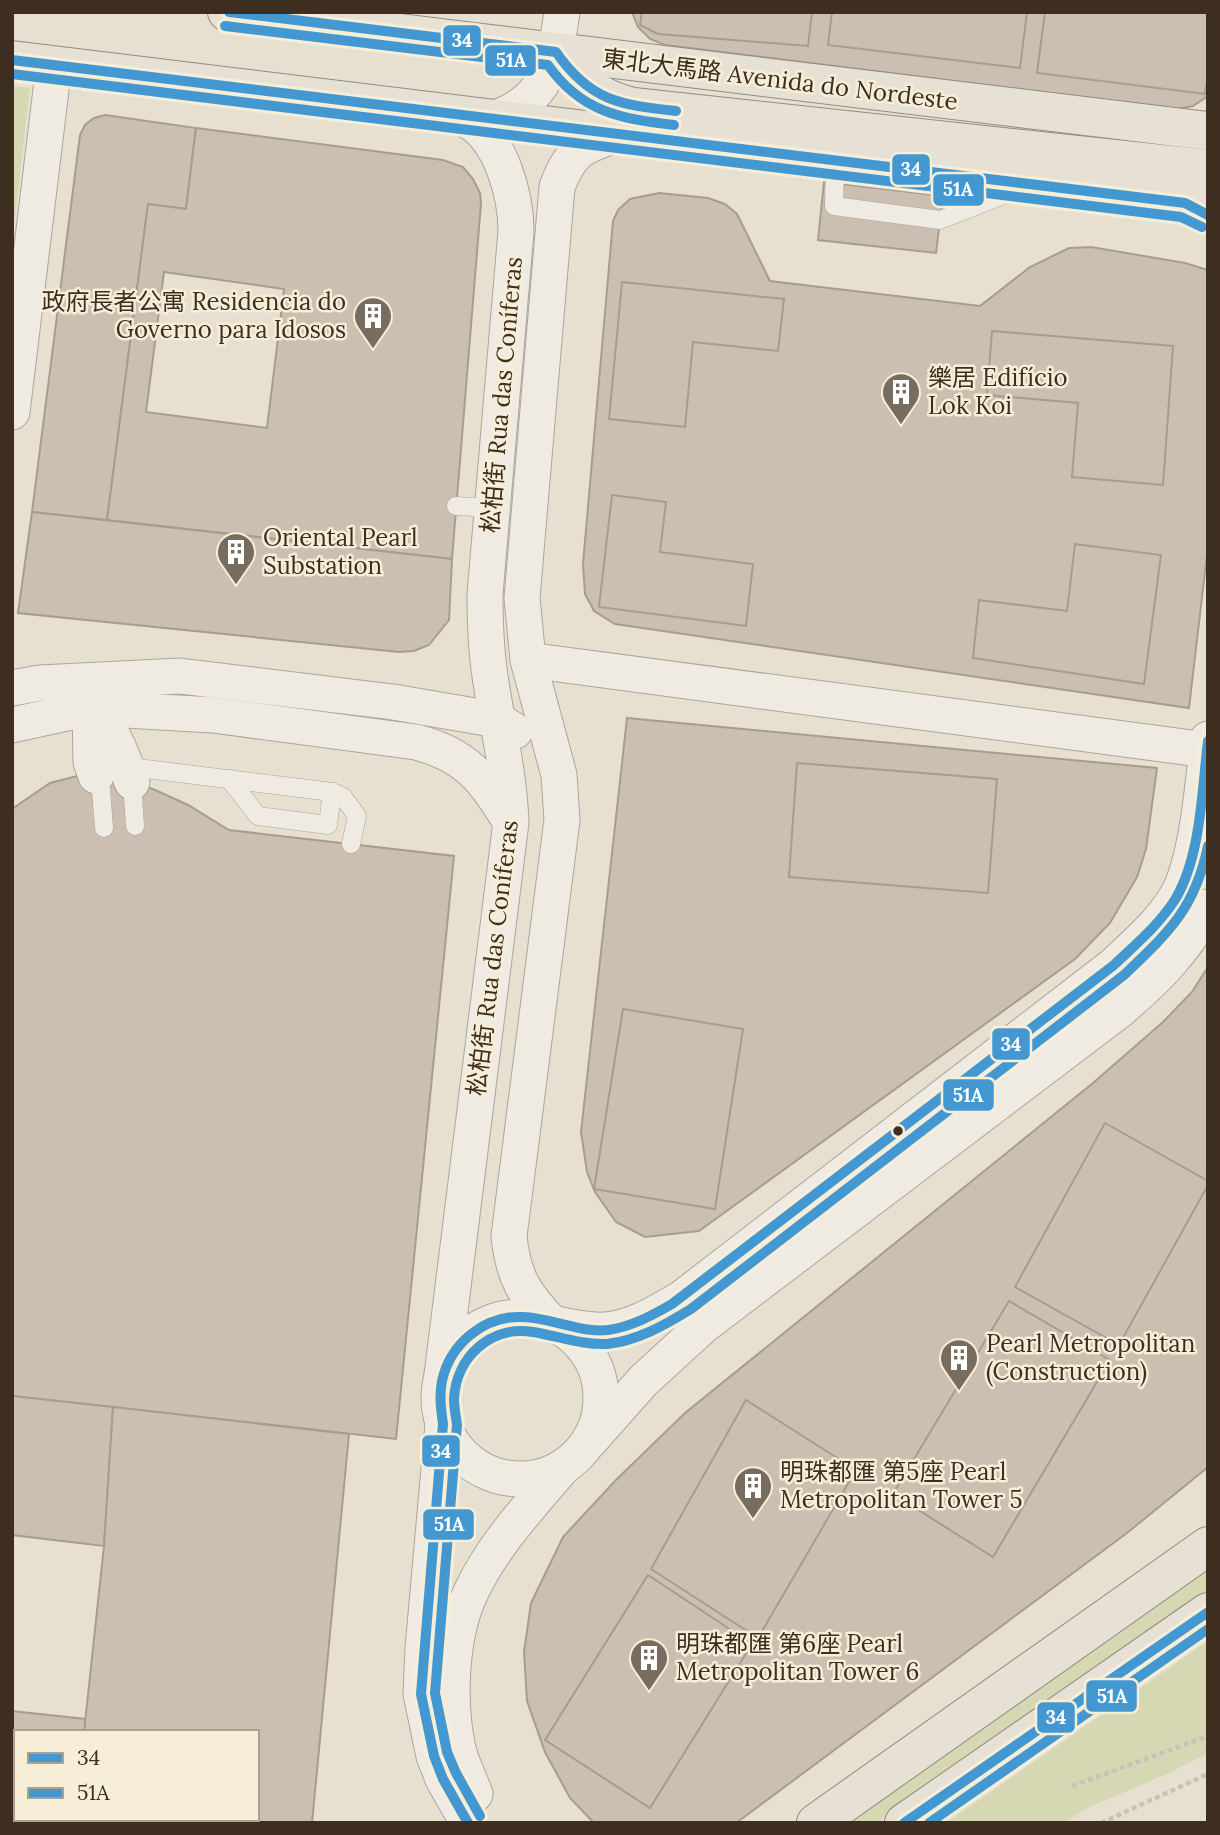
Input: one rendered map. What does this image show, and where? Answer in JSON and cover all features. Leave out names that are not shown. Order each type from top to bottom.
[{"type":"main road","name":"東北大馬路 Avenida do Nordeste","points":[[227,12],[1205,131]]},
{"type":"main road","points":[[556,52],[566,67],[585,86],[608,99],[628,121],[835,160],[1200,208]]},
{"type":"main road","points":[[12,60],[492,119],[628,121],[1208,169]]},
{"type":"main road","points":[[816,1823],[1208,1546]]},
{"type":"main road","points":[[904,1823],[1208,1612]]},
{"type":"street","points":[[492,119],[515,109],[531,96],[545,79],[556,52],[562,12]]},
{"type":"street","points":[[12,412],[54,65]]},
{"type":"street","name":"松柏街 Rua das Coníferas","points":[[442,1375],[511,822],[510,798],[485,631],[485,594],[516,230],[514,205],[504,170],[494,149],[468,121],[443,112]]},
{"type":"street","name":"松柏街 Rua das Coníferas","points":[[552,1324],[531,1303],[517,1279],[509,1236],[562,820],[559,775],[528,660],[522,598],[557,187],[566,164],[579,150],[628,121]]},
{"type":"street","points":[[528,660],[1207,745],[1194,841],[1181,888],[1163,915],[1114,965],[682,1298],[628,1325],[598,1330],[552,1324]]},
{"type":"street","points":[[22,685],[180,676],[393,702],[498,720],[541,751],[559,775]]},
{"type":"street","points":[[22,685],[75,698],[90,708],[112,732],[111,772]]},
{"type":"street","points":[[12,725],[90,708],[213,715],[415,742],[438,748],[456,757],[493,793],[511,822]]},
{"type":"street","points":[[443,1423],[455,1446],[473,1464],[497,1476],[523,1479],[549,1475],[571,1462],[643,1381],[703,1326],[1100,1026],[1154,981],[1182,951],[1208,907]]},
{"type":"street","points":[[468,1823],[443,1779],[421,1694],[443,1423],[439,1399],[442,1375],[452,1353],[469,1335],[489,1322],[513,1317],[538,1318],[561,1327],[581,1344],[595,1366],[602,1392],[600,1418],[589,1442]]},
{"type":"street","points":[[490,1823],[459,1752],[453,1718],[455,1655],[462,1615],[471,1590],[492,1556],[563,1467]]},
{"type":"lane","points":[[456,506],[492,508]]},
{"type":"lane","points":[[111,772],[229,779],[332,792],[342,797],[357,816],[351,844]]},
{"type":"lane","points":[[111,772],[135,826]]},
{"type":"lane","points":[[104,828],[101,789],[111,772]]},
{"type":"lane","points":[[229,779],[258,816],[328,825],[332,792]]},
{"type":"path","points":[[1072,1786],[1208,1736]]},
{"type":"path","points":[[1101,1823],[1208,1774]]},
{"type":"green space","points":[[12,86],[30,88],[12,242]]},
{"type":"green space","points":[[1208,1569],[1208,1589],[876,1823],[845,1823]]},
{"type":"green space","points":[[1208,1641],[1208,1753],[1167,1774],[1085,1809],[1064,1823],[946,1823]]},
{"type":"building","points":[[632,12],[1208,12],[1208,96],[1193,106],[1177,109],[665,45],[650,39],[638,27]]},
{"type":"building","points":[[642,12],[812,12],[808,46],[658,34],[640,25]]},
{"type":"building","points":[[832,12],[1027,12],[1020,68],[828,45]]},
{"type":"building","points":[[1045,12],[1208,12],[1208,74],[1205,94],[1037,73]]},
{"type":"building","points":[[105,115],[196,128],[186,209],[148,204],[107,520],[32,512],[80,135],[85,125],[94,118]]},
{"type":"building","name":"政府長者公寓 Residencia do Governo para Idosos","points":[[196,128],[443,160],[463,167],[473,179],[480,193],[481,203],[452,559],[107,520],[148,204],[186,209]],"holes":[[[164,272],[284,289],[267,428],[146,412]]]},
{"type":"building","points":[[824,182],[943,196],[936,253],[818,240]]},
{"type":"building","name":"樂居 Edifício Lok Koi","points":[[659,193],[708,198],[725,204],[737,214],[770,281],[980,306],[1030,267],[1069,248],[1091,247],[1185,263],[1208,270],[1208,546],[1189,708],[615,624],[594,611],[585,594],[583,564],[613,221],[618,210],[630,199]]},
{"type":"building","points":[[622,282],[784,299],[778,351],[693,342],[685,427],[609,419]]},
{"type":"building","points":[[992,331],[1173,346],[1163,485],[1072,477],[1078,403],[987,395]]},
{"type":"building","points":[[612,495],[666,502],[660,552],[753,564],[746,626],[599,607]]},
{"type":"building","name":"Oriental Pearl Substation","points":[[32,512],[452,559],[449,620],[429,645],[414,651],[399,652],[18,613]]},
{"type":"building","points":[[1075,544],[1161,555],[1144,684],[973,658],[979,600],[1067,611]]},
{"type":"building","points":[[627,718],[1157,768],[1146,849],[1137,877],[1110,923],[1075,959],[699,1231],[645,1237],[616,1222],[595,1192],[587,1172],[581,1132]]},
{"type":"building","points":[[797,763],[997,779],[988,893],[789,877]]},
{"type":"building","points":[[85,774],[153,789],[188,805],[229,830],[454,856],[396,1439],[12,1396],[12,809],[50,783]]},
{"type":"building","name":"Pearl Metropolitan (Construction)","points":[[1208,967],[1208,1467],[1127,1533],[736,1823],[594,1823],[570,1798],[545,1752],[527,1701],[524,1652],[531,1603],[563,1537],[615,1481],[685,1413],[1093,1083],[1163,1022],[1192,992]]},
{"type":"building","points":[[623,1009],[743,1029],[715,1209],[594,1189]]},
{"type":"building","points":[[1105,1123],[1208,1181],[1119,1345],[1015,1287]]},
{"type":"building","points":[[1009,1301],[1110,1360],[993,1557],[893,1494]]},
{"type":"building","points":[[12,1396],[113,1407],[104,1546],[12,1535]]},
{"type":"building","name":"明珠都匯 第5座 Pearl Metropolitan Tower 5","points":[[746,1400],[856,1470],[758,1638],[651,1569]]},
{"type":"building","points":[[113,1407],[349,1434],[312,1823],[74,1823],[259,1821],[259,1730],[84,1730],[104,1546]]},
{"type":"building","name":"明珠都匯 第6座 Pearl Metropolitan Tower 6","points":[[648,1575],[752,1644],[650,1808],[545,1740]]},
{"type":"building","points":[[12,1711],[85,1719],[84,1730],[14,1730],[14,1821],[74,1821],[12,1823]]},
{"type":"transit line","name":"34","points":[[229,12],[556,52],[581,81],[608,98],[622,103],[676,111]]},
{"type":"transit line","name":"51A","points":[[225,26],[548,65],[561,81],[588,103],[620,116],[674,125]]},
{"type":"transit line","name":"34","points":[[12,60],[1185,203],[1208,215]]},
{"type":"transit line","name":"51A","points":[[12,74],[1181,217],[1202,227]]},
{"type":"transit line","name":"34","points":[[468,1823],[443,1779],[434,1756],[421,1694],[443,1424],[441,1387],[453,1355],[471,1334],[495,1321],[523,1317],[587,1329],[608,1330],[633,1323],[672,1304],[1114,965],[1163,916],[1184,881],[1196,842],[1208,741]]},
{"type":"transit line","name":"51A","points":[[480,1816],[447,1752],[435,1693],[457,1425],[454,1399],[456,1384],[469,1357],[490,1339],[518,1331],[588,1343],[607,1344],[629,1340],[691,1309],[1124,975],[1178,918],[1196,887],[1208,846]]},
{"type":"transit line","name":"34","points":[[904,1823],[1208,1612]]},
{"type":"transit line","name":"51A","points":[[929,1823],[1208,1629]]},
{"type":"place","name":"政府長者公寓 Residencia do Governo para Idosos","points":[[373,350]]},
{"type":"place","name":"樂居 Edifício Lok Koi","points":[[901,426]]},
{"type":"place","name":"Oriental Pearl Substation","points":[[236,586]]},
{"type":"place","name":"Pearl Metropolitan (Construction)","points":[[959,1392]]},
{"type":"place","name":"明珠都匯 第5座 Pearl Metropolitan Tower 5","points":[[753,1520]]},
{"type":"place","name":"明珠都匯 第6座 Pearl Metropolitan Tower 6","points":[[649,1692]]}]
